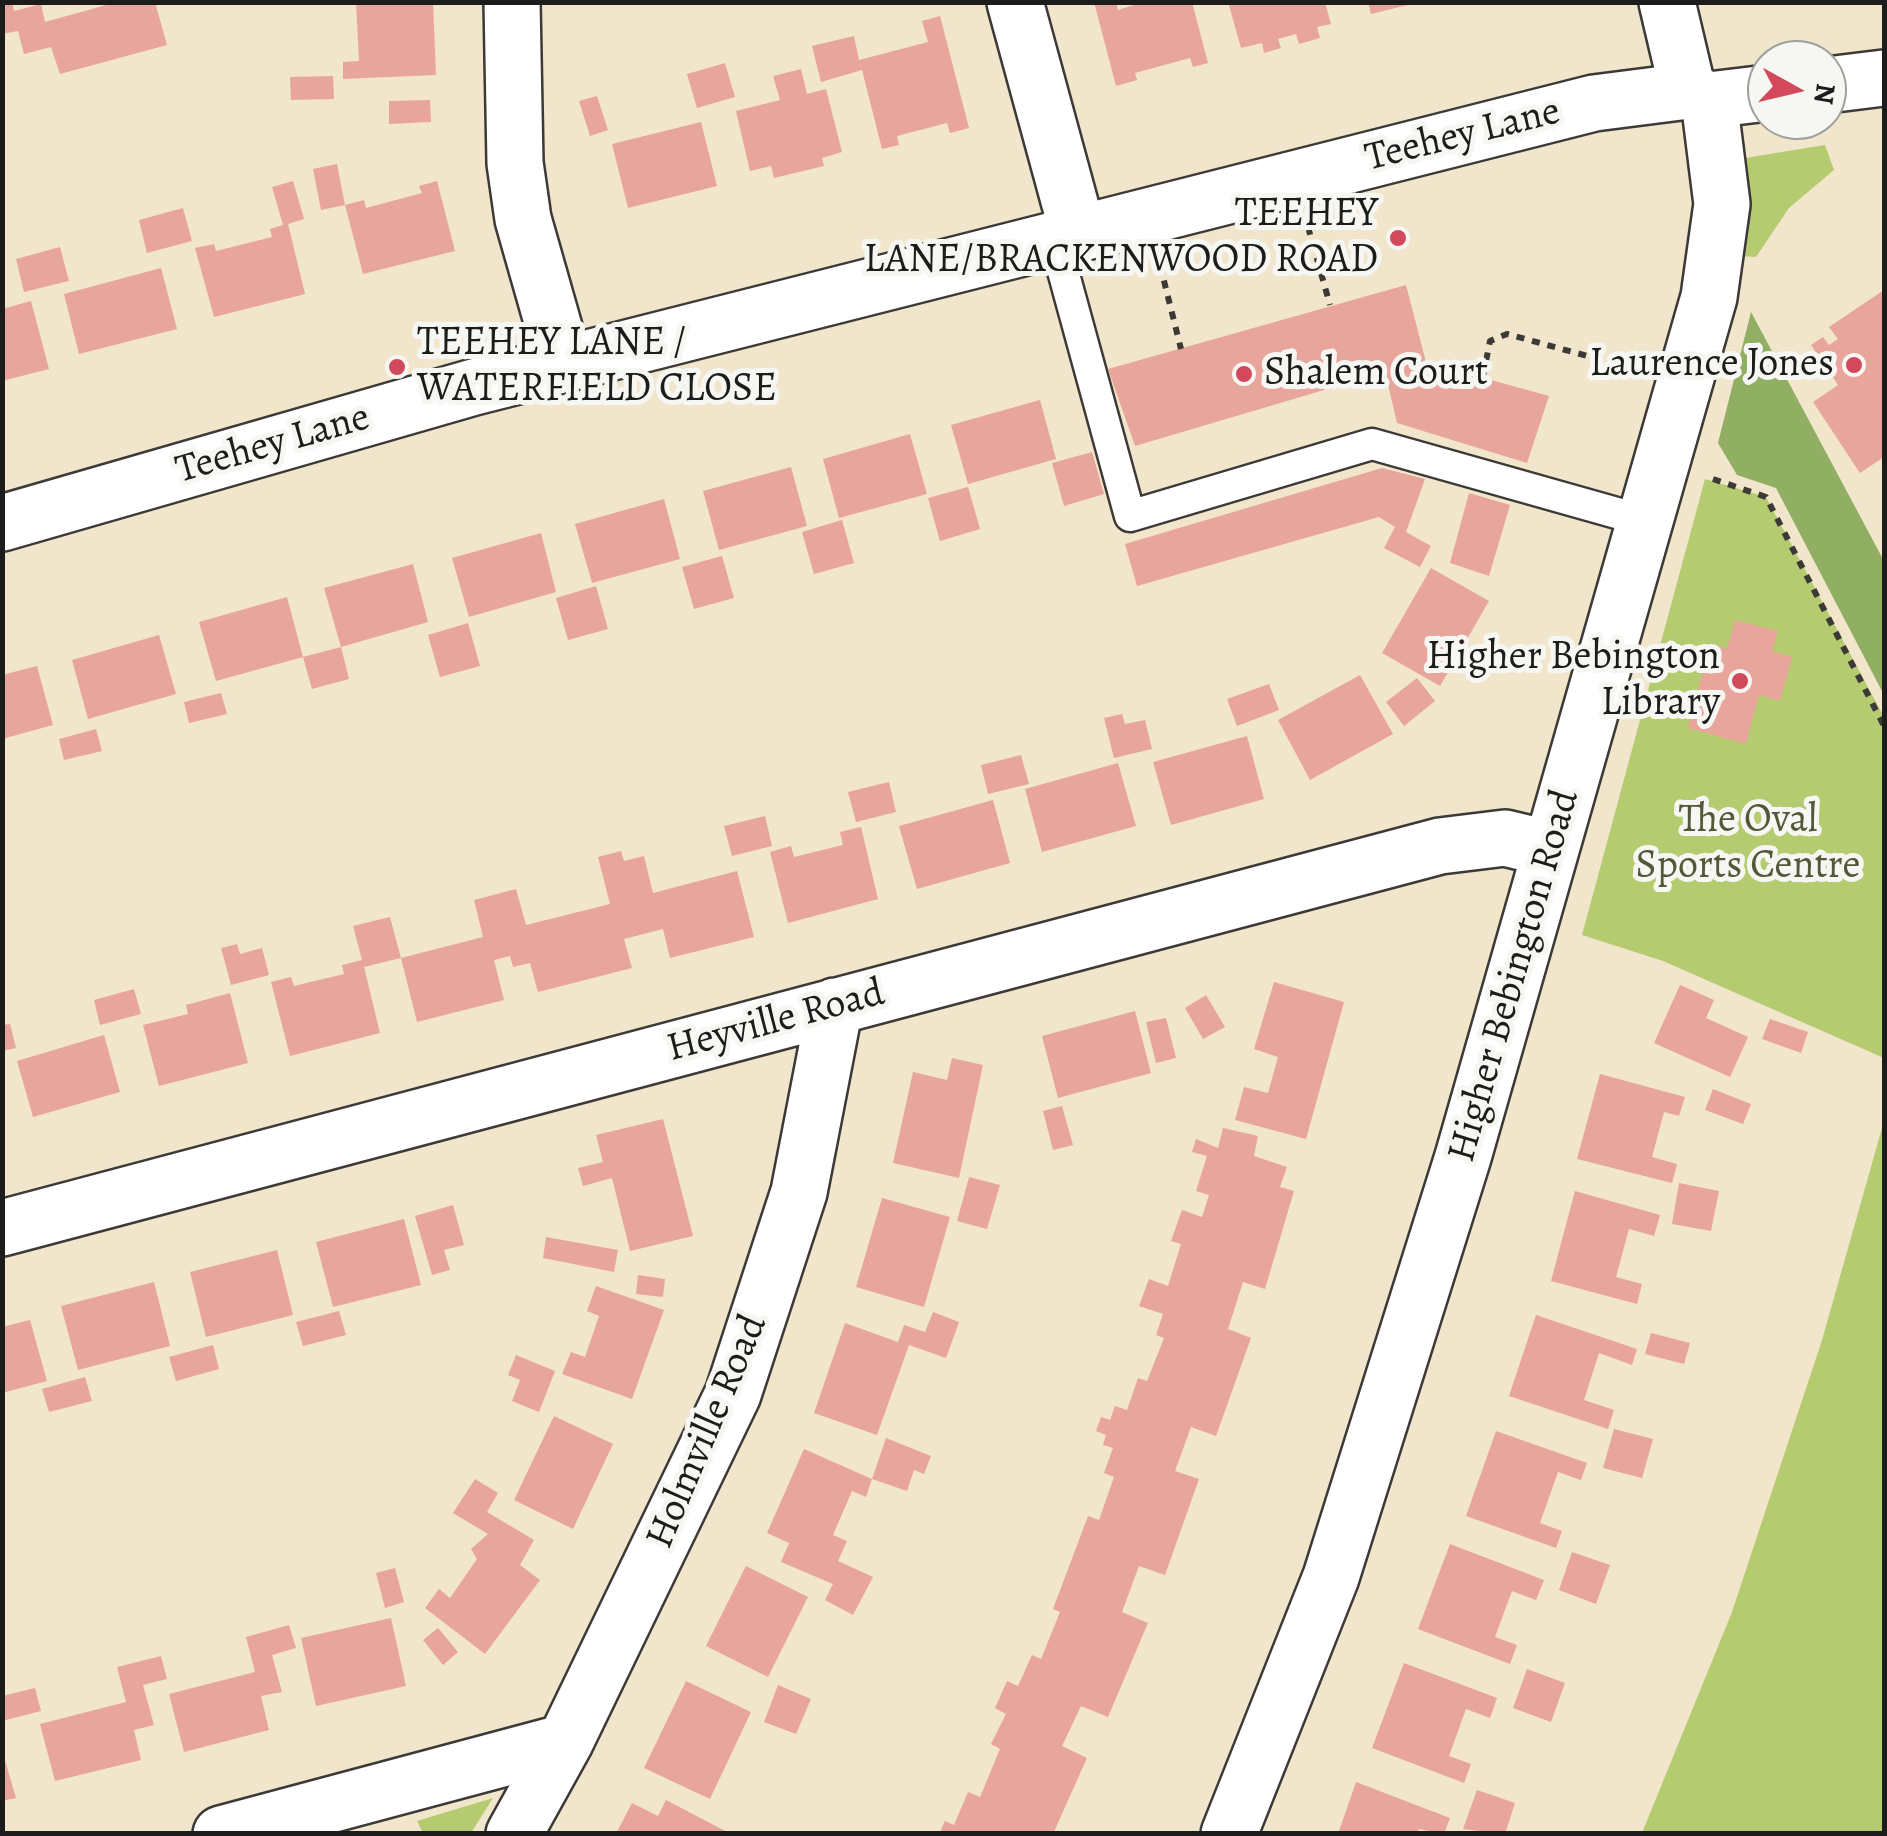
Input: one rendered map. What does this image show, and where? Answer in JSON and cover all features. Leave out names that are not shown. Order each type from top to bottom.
[{"type":"street","points":[[512,2],[515,163],[523,220],[564,364]]},
{"type":"street","points":[[1015,2],[1066,235]]},
{"type":"street","name":"Higher Bebington Road","points":[[1229,1834],[1331,1578],[1463,1157],[1709,296],[1722,204],[1698,96],[1667,2]]},
{"type":"street","points":[[1847,83],[1884,78]]},
{"type":"street","name":"Teehey Lane","points":[[2,523],[564,364],[1594,103],[1747,94]]},
{"type":"street","name":"Heyville Road","points":[[2,1228],[1440,846],[1506,838],[1551,849]]},
{"type":"street","name":"Holmville Road","points":[[514,1834],[565,1742],[733,1394],[800,1192],[835,1006]]},
{"type":"street","points":[[221,1834],[565,1742]]},
{"type":"lane","points":[[1066,235],[1130,516],[1372,444],[1646,520]]},
{"type":"path","points":[[1293,178],[1330,304]]},
{"type":"path","points":[[1147,215],[1181,349]]},
{"type":"path","points":[[1483,376],[1490,342],[1507,334],[1684,384]]},
{"type":"path","points":[[1662,462],[1766,498],[1884,726]]},
{"type":"green space","points":[[1825,145],[1834,170],[1789,208],[1756,257],[1739,256],[1745,158]]},
{"type":"green space","points":[[1751,312],[1884,561],[1884,695],[1776,488],[1737,475],[1718,443]]},
{"type":"green space","name":"The Oval Sports Centre","points":[[1705,479],[1766,497],[1884,717],[1884,1058],[1663,961],[1582,935]]},
{"type":"green space","points":[[1884,1121],[1884,1833],[1642,1833],[1732,1612],[1822,1340]]},
{"type":"green space","points":[[493,1798],[471,1833],[423,1833],[417,1821]]},
{"type":"building","points":[[2,2],[12,2],[14,11],[41,4],[45,22],[117,2],[155,2],[167,45],[60,74],[51,47],[24,54],[18,31],[2,34]]},
{"type":"building","points":[[356,2],[433,2],[436,75],[343,79],[343,62],[359,61]]},
{"type":"building","points":[[1094,2],[1116,2],[1118,10],[1144,2],[1192,2],[1208,63],[1193,67],[1190,58],[1135,73],[1137,80],[1116,86]]},
{"type":"building","points":[[1228,2],[1325,2],[1331,24],[1317,27],[1320,38],[1299,44],[1296,34],[1278,39],[1281,48],[1264,53],[1262,43],[1241,48]]},
{"type":"building","points":[[1368,2],[1412,2],[1412,4],[1371,14]]},
{"type":"building","points":[[940,16],[969,128],[950,133],[947,123],[897,136],[899,145],[882,149],[862,70],[821,82],[812,46],[854,36],[859,60],[928,42],[922,21]]},
{"type":"building","points":[[725,63],[735,97],[697,108],[687,74]]},
{"type":"building","points":[[801,69],[807,94],[826,89],[842,152],[822,158],[824,166],[774,178],[771,166],[750,171],[736,111],[780,100],[773,76]]},
{"type":"building","points":[[333,76],[334,99],[291,100],[290,77]]},
{"type":"building","points":[[597,96],[608,130],[590,136],[579,101]]},
{"type":"building","points":[[430,100],[431,122],[389,124],[389,101]]},
{"type":"building","points":[[701,122],[717,186],[628,208],[612,144]]},
{"type":"building","points":[[337,164],[345,205],[321,210],[313,169]]},
{"type":"building","points":[[293,181],[304,219],[288,224],[305,294],[214,317],[195,248],[214,244],[216,251],[272,237],[270,229],[283,225],[272,187]]},
{"type":"building","points":[[437,181],[455,251],[363,274],[345,205],[364,200],[366,208],[422,193],[419,186]]},
{"type":"building","points":[[183,208],[192,241],[147,253],[139,220]]},
{"type":"building","points":[[60,247],[69,281],[24,292],[16,259]]},
{"type":"building","points":[[161,268],[177,329],[79,354],[64,294]]},
{"type":"building","name":"Shalem Court","points":[[1406,285],[1426,362],[1549,396],[1527,463],[1397,423],[1385,372],[1135,446],[1108,369]]},
{"type":"building","name":"Laurence Jones","points":[[1884,290],[1884,457],[1860,473],[1813,402],[1838,385],[1811,345],[1823,337],[1829,345],[1838,339],[1829,327]]},
{"type":"building","points":[[31,301],[49,369],[2,381],[2,309]]},
{"type":"building","points":[[1040,400],[1056,459],[968,484],[951,425]]},
{"type":"building","points":[[910,434],[927,494],[839,518],[823,459]]},
{"type":"building","points":[[1092,452],[1104,494],[1064,506],[1052,463]]},
{"type":"building","points":[[791,467],[807,526],[719,550],[703,491]]},
{"type":"building","points":[[1382,468],[1425,479],[1406,532],[1431,546],[1420,567],[1384,548],[1395,527],[1379,517],[1137,586],[1125,544]]},
{"type":"building","points":[[968,487],[980,529],[940,541],[928,498]]},
{"type":"building","points":[[1469,493],[1510,505],[1489,576],[1450,563]]},
{"type":"building","points":[[664,499],[680,559],[592,583],[575,524]]},
{"type":"building","points":[[842,520],[854,563],[814,574],[802,532]]},
{"type":"building","points":[[541,533],[556,592],[469,617],[452,558]]},
{"type":"building","points":[[722,556],[734,598],[694,609],[682,567]]},
{"type":"building","points":[[413,564],[428,622],[341,647],[324,588]]},
{"type":"building","points":[[1431,568],[1489,601],[1440,686],[1382,653]]},
{"type":"building","points":[[596,586],[608,629],[568,640],[556,598]]},
{"type":"building","points":[[287,597],[303,657],[216,681],[199,622]]},
{"type":"building","points":[[1735,620],[1778,631],[1772,651],[1792,657],[1780,701],[1759,695],[1746,744],[1688,728],[1710,644],[1727,649]]},
{"type":"building","points":[[468,623],[480,666],[440,677],[428,635]]},
{"type":"building","points":[[159,635],[176,694],[88,719],[72,660]]},
{"type":"building","points":[[341,647],[349,679],[312,689],[303,657]]},
{"type":"building","points":[[37,666],[53,725],[2,739],[2,675]]},
{"type":"building","points":[[1360,675],[1393,734],[1310,780],[1278,720]]},
{"type":"building","points":[[1417,678],[1435,701],[1404,726],[1386,702]]},
{"type":"building","points":[[1269,684],[1279,710],[1237,726],[1227,699]]},
{"type":"building","points":[[221,693],[227,714],[189,723],[184,702]]},
{"type":"building","points":[[1122,714],[1125,724],[1145,720],[1152,749],[1114,758],[1104,718]]},
{"type":"building","points":[[96,729],[102,751],[64,760],[59,739]]},
{"type":"building","points":[[1247,736],[1264,799],[1171,825],[1153,762]]},
{"type":"building","points":[[1021,755],[1029,784],[988,794],[981,765]]},
{"type":"building","points":[[1118,763],[1136,826],[1042,852],[1025,789]]},
{"type":"building","points":[[889,782],[896,812],[856,822],[848,792]]},
{"type":"building","points":[[993,800],[1010,863],[917,889],[899,826]]},
{"type":"building","points":[[765,816],[772,846],[732,856],[724,826]]},
{"type":"building","points":[[861,827],[878,899],[788,923],[770,852],[791,846],[794,857],[843,845],[840,832]]},
{"type":"building","points":[[621,851],[624,861],[644,856],[653,893],[737,871],[754,937],[670,958],[663,929],[624,939],[632,968],[538,992],[530,963],[513,967],[510,956],[494,960],[504,1000],[417,1022],[401,958],[483,937],[474,900],[516,889],[526,925],[610,904],[598,857]]},
{"type":"building","points":[[390,917],[401,958],[364,967],[380,1033],[290,1056],[271,982],[291,977],[294,986],[344,974],[342,965],[362,960],[353,926]]},
{"type":"building","points":[[237,944],[240,954],[262,948],[269,975],[231,985],[221,948]]},
{"type":"building","points":[[1274,982],[1344,1002],[1306,1139],[1235,1120],[1244,1087],[1268,1093],[1278,1057],[1254,1049]]},
{"type":"building","points":[[1680,985],[1714,1000],[1706,1018],[1748,1037],[1730,1077],[1654,1043]]},
{"type":"building","points":[[134,989],[141,1014],[100,1025],[94,1000]]},
{"type":"building","points":[[230,993],[248,1063],[159,1086],[143,1025],[188,1014],[186,1005]]},
{"type":"building","points":[[1206,995],[1225,1027],[1203,1039],[1185,1008]]},
{"type":"building","points":[[1135,1011],[1151,1073],[1058,1098],[1042,1036]]},
{"type":"building","points":[[1166,1018],[1176,1058],[1156,1063],[1146,1022]]},
{"type":"building","points":[[1770,1019],[1808,1032],[1801,1053],[1762,1039]]},
{"type":"building","points":[[10,1024],[16,1048],[2,1051],[2,1025]]},
{"type":"building","points":[[104,1035],[120,1092],[33,1117],[17,1061]]},
{"type":"building","points":[[952,1058],[983,1065],[959,1178],[893,1163],[913,1072],[947,1080]]},
{"type":"building","points":[[1600,1074],[1685,1097],[1679,1116],[1664,1112],[1652,1157],[1677,1164],[1672,1183],[1577,1159]]},
{"type":"building","points":[[1713,1089],[1751,1104],[1743,1124],[1705,1110]]},
{"type":"building","points":[[1062,1106],[1073,1145],[1053,1150],[1043,1111]]},
{"type":"building","points":[[663,1119],[693,1236],[630,1251],[612,1178],[583,1186],[578,1168],[603,1162],[596,1135]]},
{"type":"building","points":[[1223,1128],[1258,1136],[1254,1156],[1287,1167],[1280,1187],[1294,1191],[1265,1289],[1243,1282],[1228,1329],[1251,1338],[1216,1436],[1191,1427],[1175,1471],[1199,1479],[1165,1575],[1139,1566],[1122,1612],[1148,1623],[1108,1717],[1081,1706],[1062,1746],[1087,1758],[1053,1834],[939,1834],[945,1821],[954,1825],[968,1792],[980,1797],[1000,1749],[991,1744],[1006,1714],[995,1708],[1007,1681],[1018,1686],[1032,1655],[1041,1659],[1060,1612],[1053,1609],[1088,1516],[1099,1520],[1114,1477],[1104,1473],[1113,1448],[1103,1445],[1106,1435],[1096,1431],[1101,1417],[1110,1420],[1115,1406],[1127,1410],[1138,1378],[1147,1381],[1164,1338],[1156,1335],[1163,1314],[1139,1306],[1149,1279],[1168,1286],[1181,1244],[1171,1241],[1182,1210],[1202,1217],[1209,1195],[1196,1191],[1207,1156],[1192,1152],[1196,1139],[1218,1148]]},
{"type":"building","points":[[969,1177],[1000,1185],[987,1229],[957,1221]]},
{"type":"building","points":[[1679,1183],[1719,1191],[1711,1231],[1672,1224]]},
{"type":"building","points":[[1575,1191],[1660,1215],[1654,1236],[1629,1229],[1616,1277],[1642,1284],[1637,1304],[1551,1281]]},
{"type":"building","points":[[882,1198],[950,1217],[924,1307],[856,1287]]},
{"type":"building","points":[[453,1205],[464,1245],[444,1250],[450,1270],[432,1275],[415,1216]]},
{"type":"building","points":[[404,1219],[421,1285],[333,1307],[316,1242]]},
{"type":"building","points":[[546,1237],[618,1250],[614,1272],[543,1258]]},
{"type":"building","points":[[277,1250],[293,1315],[206,1337],[190,1272]]},
{"type":"building","points":[[638,1275],[665,1279],[663,1297],[636,1294]]},
{"type":"building","points":[[154,1282],[170,1346],[78,1370],[61,1306]]},
{"type":"building","points":[[596,1286],[664,1310],[632,1399],[562,1374],[571,1352],[585,1357],[599,1316],[587,1311]]},
{"type":"building","points":[[339,1311],[346,1335],[303,1346],[296,1322]]},
{"type":"building","points":[[933,1312],[959,1322],[946,1358],[909,1345],[877,1435],[814,1413],[845,1323],[898,1342],[904,1325],[925,1332]]},
{"type":"building","points":[[1536,1315],[1637,1349],[1632,1365],[1599,1353],[1584,1400],[1614,1410],[1608,1429],[1509,1396]]},
{"type":"building","points":[[30,1320],[47,1381],[2,1393],[2,1327]]},
{"type":"building","points":[[1651,1333],[1690,1343],[1684,1364],[1645,1354]]},
{"type":"building","points":[[213,1345],[219,1369],[176,1381],[169,1357]]},
{"type":"building","points":[[516,1355],[555,1371],[539,1412],[512,1401],[520,1380],[508,1375]]},
{"type":"building","points":[[85,1377],[92,1401],[49,1412],[42,1389]]},
{"type":"building","points":[[554,1416],[613,1444],[573,1529],[514,1500]]},
{"type":"building","points":[[1614,1429],[1653,1439],[1642,1478],[1603,1468]]},
{"type":"building","points":[[1496,1431],[1587,1463],[1581,1480],[1558,1472],[1540,1523],[1562,1531],[1556,1548],[1466,1516]]},
{"type":"building","points":[[886,1438],[931,1456],[924,1474],[914,1470],[907,1491],[872,1479]]},
{"type":"building","points":[[804,1449],[872,1479],[866,1497],[852,1491],[833,1535],[847,1541],[838,1561],[873,1577],[853,1615],[825,1600],[833,1584],[781,1562],[789,1543],[767,1533]]},
{"type":"building","points":[[475,1479],[498,1493],[487,1512],[534,1540],[520,1565],[540,1580],[485,1654],[425,1608],[439,1589],[450,1598],[477,1559],[471,1549],[488,1534],[453,1513]]},
{"type":"building","points":[[1450,1544],[1544,1580],[1536,1600],[1512,1591],[1495,1637],[1517,1645],[1510,1664],[1418,1629]]},
{"type":"building","points":[[1572,1552],[1610,1565],[1596,1604],[1559,1590]]},
{"type":"building","points":[[746,1566],[808,1597],[768,1677],[706,1646]]},
{"type":"building","points":[[395,1568],[404,1602],[385,1608],[376,1573]]},
{"type":"building","points":[[391,1618],[406,1686],[316,1706],[301,1638]]},
{"type":"building","points":[[289,1625],[296,1648],[272,1655],[282,1692],[261,1696],[269,1730],[184,1752],[169,1694],[255,1672],[246,1637]]},
{"type":"building","points":[[438,1628],[458,1652],[443,1665],[423,1640]]},
{"type":"building","points":[[161,1656],[167,1679],[143,1685],[154,1725],[134,1730],[141,1760],[55,1781],[40,1724],[126,1702],[117,1667]]},
{"type":"building","points":[[1404,1663],[1497,1698],[1490,1718],[1466,1709],[1449,1756],[1471,1764],[1464,1783],[1372,1748]]},
{"type":"building","points":[[1527,1669],[1565,1683],[1551,1722],[1513,1708]]},
{"type":"building","points":[[686,1681],[751,1712],[710,1799],[644,1768]]},
{"type":"building","points":[[778,1685],[811,1699],[796,1734],[764,1722]]},
{"type":"building","points":[[35,1688],[41,1711],[2,1721],[2,1696]]},
{"type":"building","points":[[2,1750],[16,1798],[2,1801]]},
{"type":"building","points":[[1356,1782],[1450,1818],[1444,1834],[1419,1829],[1417,1834],[1338,1834]]},
{"type":"building","points":[[1477,1790],[1515,1803],[1505,1834],[1463,1829]]},
{"type":"building","points":[[666,1800],[731,1834],[616,1834],[632,1803],[658,1816]]},
{"type":"place","name":"TEEHEY LANE/BRACKENWOOD ROAD","points":[[1398,238]]},
{"type":"place","name":"Laurence Jones","points":[[1854,365]]},
{"type":"place","name":"TEEHEY LANE / WATERFIELD CLOSE","points":[[397,367]]},
{"type":"place","name":"Shalem Court","points":[[1244,374]]},
{"type":"place","name":"Higher Bebington Library","points":[[1740,681]]}]
